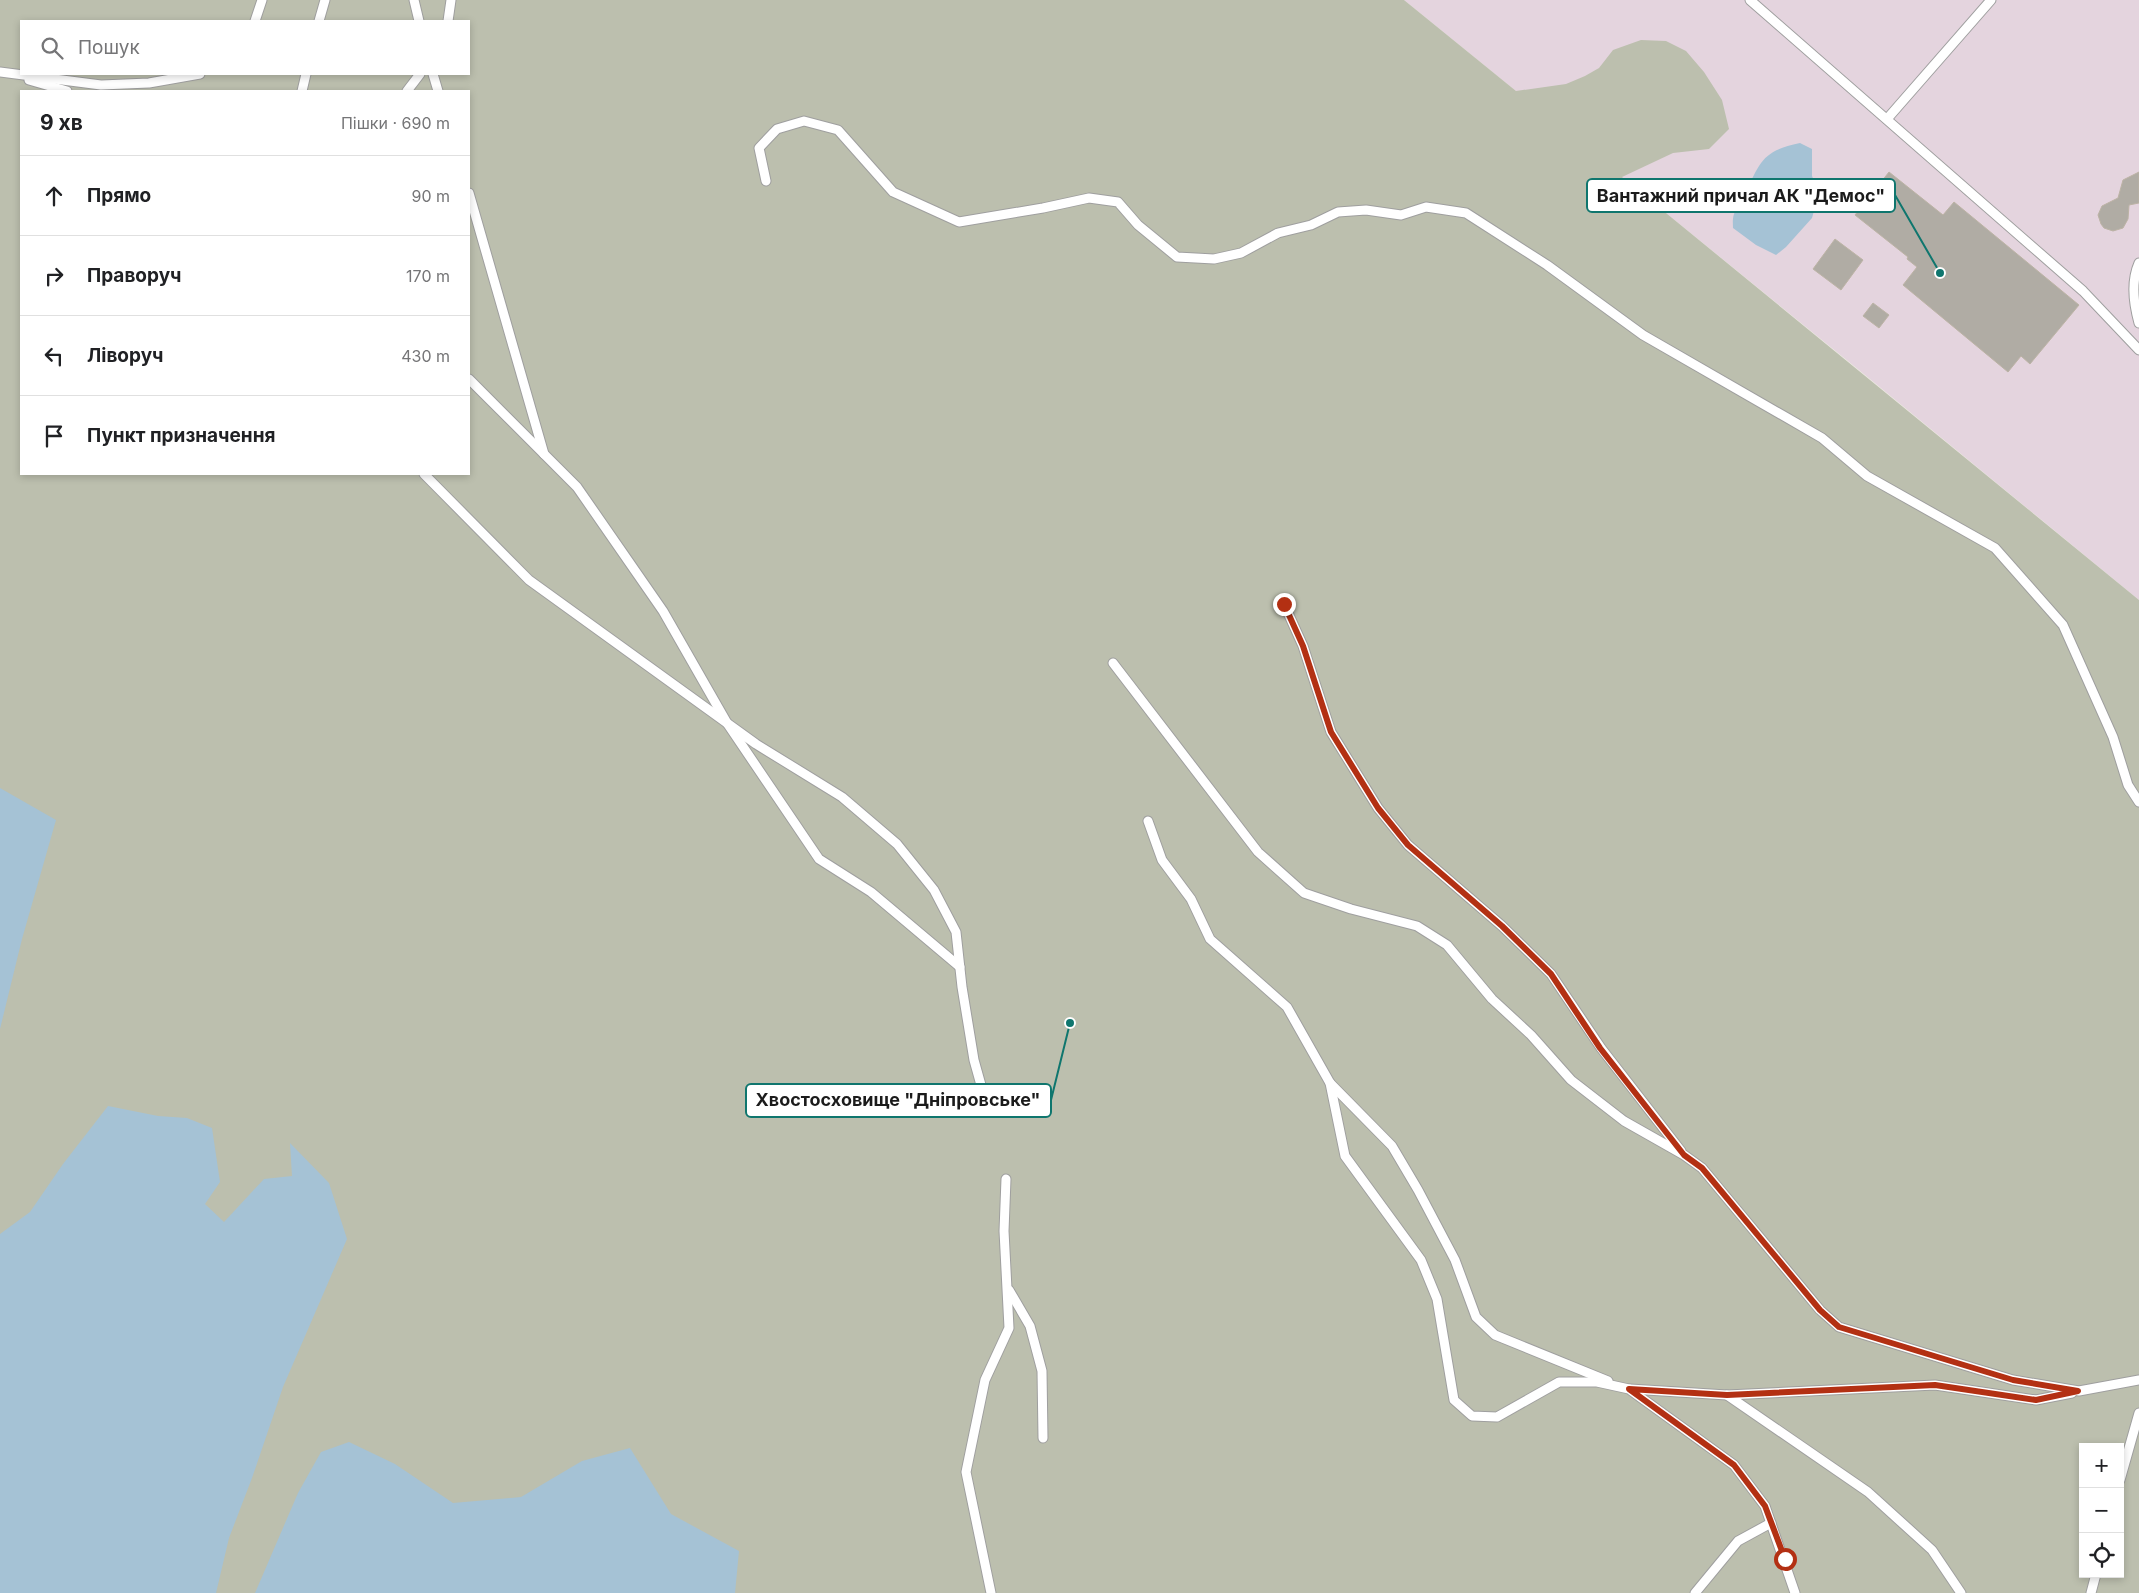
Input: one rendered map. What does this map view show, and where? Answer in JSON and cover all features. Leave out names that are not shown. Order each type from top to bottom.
[{"type":"lane","points":[[255,20],[262,0]]},
{"type":"lane","points":[[319,20],[324,0]]},
{"type":"lane","points":[[414,0],[419,20]]},
{"type":"lane","points":[[448,20],[451,0]]},
{"type":"lane","points":[[1750,0],[2082,291],[2139,350]]},
{"type":"lane","points":[[1887,120],[1991,0]]},
{"type":"lane","points":[[1,71],[20,74]]},
{"type":"lane","points":[[1,71],[64,90]]},
{"type":"lane","points":[[30,75],[101,85],[149,83],[194,75]]},
{"type":"lane","points":[[302,90],[306,75]]},
{"type":"lane","points":[[408,90],[419,75]]},
{"type":"lane","points":[[433,75],[438,90]]},
{"type":"lane","points":[[766,181],[760,148],[777,129],[804,121],[838,130],[893,192],[959,222],[1044,208],[1089,198],[1118,202],[1138,225],[1177,257],[1214,259],[1242,253],[1278,233],[1312,225],[1338,212],[1366,210],[1401,215],[1426,207],[1466,213],[1547,265],[1643,335],[1822,438],[1866,476],[1995,548],[2063,625],[2113,737],[2128,785],[2139,802]]},
{"type":"lane","points":[[470,195],[544,454]]},
{"type":"lane","points":[[2139,263],[2134,288],[2135,311],[2139,323]]},
{"type":"lane","points":[[470,380],[578,487],[663,611],[727,723],[819,859],[871,892],[960,967]]},
{"type":"lane","points":[[425,475],[529,580],[727,723],[842,797],[897,844],[934,890],[956,932],[974,1060],[986,1103]]},
{"type":"lane","points":[[1284,604],[1303,646],[1331,732],[1378,808],[1408,845],[1502,926],[1551,974],[1600,1048],[1684,1155]]},
{"type":"lane","points":[[1113,663],[1258,852],[1304,893],[1351,909],[1417,926],[1447,945],[1492,999],[1531,1035],[1571,1080],[1624,1121],[1684,1155],[1702,1168],[1820,1310],[1839,1327],[2013,1380],[2078,1391]]},
{"type":"lane","points":[[1148,821],[1162,860],[1191,900],[1210,939],[1287,1007],[1330,1083],[1392,1146],[1455,1260],[1476,1317],[1495,1335],[1629,1389],[1734,1465],[1765,1506],[1795,1593]]},
{"type":"lane","points":[[1330,1083],[1346,1156],[1421,1260],[1437,1299],[1454,1400],[1472,1416],[1497,1417],[1559,1382],[1597,1382],[1629,1389],[1727,1395],[1935,1385],[2036,1400],[2139,1380]]},
{"type":"lane","points":[[990,1593],[966,1472],[985,1380],[1009,1328],[1004,1231],[1006,1179]]},
{"type":"lane","points":[[1007,1288],[1030,1326],[1042,1371],[1043,1438]]},
{"type":"lane","points":[[1727,1395],[1868,1492],[1932,1550],[1961,1593]]},
{"type":"lane","points":[[2124,1466],[2139,1413]]},
{"type":"lane","points":[[1695,1593],[1738,1541],[1771,1523]]},
{"type":"lane","points":[[2091,1593],[2095,1578]]},
{"type":"shaded area","points":[[0,0],[1404,0],[1516,91],[1566,84],[1599,68],[1613,50],[1641,40],[1666,41],[1686,51],[1704,72],[1722,100],[1729,129],[1709,149],[1673,153],[1622,177],[2139,600],[2139,1593],[0,1593]]},
{"type":"shaded area","points":[[1404,0],[2139,0],[2139,600],[1859,370]]},
{"type":"water","points":[[1800,143],[1812,149],[1812,176],[1819,193],[1812,218],[1786,247],[1776,255],[1756,245],[1733,228],[1733,217],[1763,160],[1777,150]]},
{"type":"water","points":[[0,788],[56,820],[22,939],[0,1029]]},
{"type":"water","points":[[108,1106],[158,1116],[187,1118],[212,1128],[220,1182],[205,1204],[224,1222],[264,1179],[292,1176],[290,1143],[329,1183],[347,1239],[283,1387],[229,1538],[216,1593],[0,1593],[0,1234],[30,1212],[63,1164]]},
{"type":"water","points":[[349,1442],[395,1464],[453,1503],[521,1497],[582,1461],[630,1448],[671,1514],[739,1551],[735,1593],[255,1593],[298,1493],[321,1452]]},
{"type":"building","points":[[1889,172],[1943,215],[1954,202],[2079,305],[2030,364],[2021,356],[2008,372],[1903,285],[1917,267],[1907,259],[1908,257],[1855,215]]},
{"type":"building","points":[[2139,172],[2139,203],[2129,205],[2128,219],[2123,228],[2113,231],[2104,228],[2098,215],[2102,206],[2118,198],[2123,180]]},
{"type":"building","points":[[1835,239],[1863,260],[1841,290],[1813,269]]},
{"type":"building","points":[[1873,303],[1889,315],[1879,328],[1863,316]]},
{"type":"place","name":"Вантажний причал АК \"Демос\"","points":[[1940,273]]},
{"type":"place","name":"Хвостосховище \"Дніпровське\"","points":[[1070,1023]]},
{"type":"route","points":[[1284,604],[1303,646],[1331,732],[1378,808],[1408,845],[1502,926],[1551,974],[1600,1048],[1684,1155],[1702,1168],[1820,1310],[1839,1327],[2013,1380],[2078,1391],[2036,1400],[1935,1385],[1727,1395],[1629,1389],[1734,1465],[1765,1506],[1785,1559]]}]
